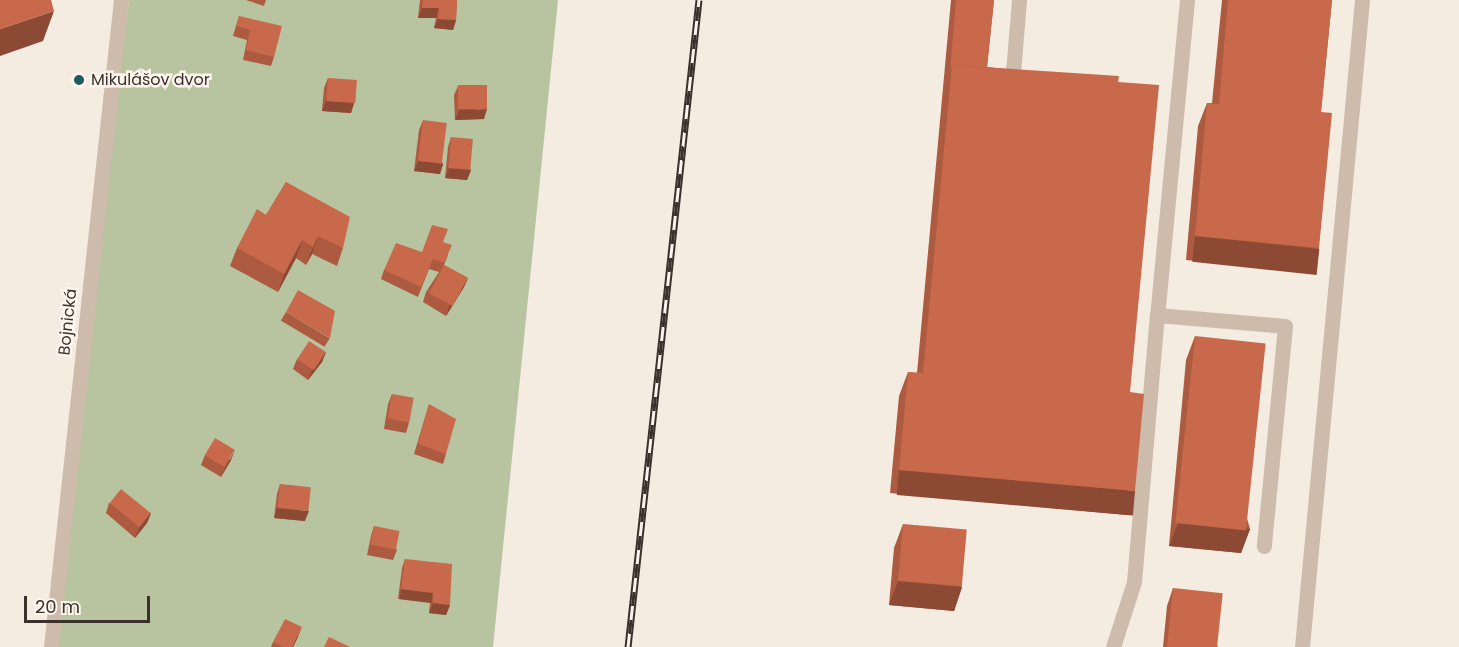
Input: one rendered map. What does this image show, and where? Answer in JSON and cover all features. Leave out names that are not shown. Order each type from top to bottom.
[{"type":"street","name":"Bojnická","points":[[51,647],[121,0]]},
{"type":"street","points":[[1013,72],[1019,0]]},
{"type":"street","points":[[1113,647],[1134,582],[1187,0]]},
{"type":"street","points":[[1302,647],[1362,0]]},
{"type":"street","points":[[1157,315],[1285,326],[1264,546]]},
{"type":"green space","points":[[129,0],[558,0],[493,647],[46,647]]},
{"type":"building","points":[[0,0],[51,0],[54,11],[0,29]]},
{"type":"building","points":[[423,0],[457,0],[456,20],[438,19],[439,8],[422,8]]},
{"type":"building","points":[[956,0],[994,0],[987,67],[952,65],[950,71]]},
{"type":"building","points":[[1228,0],[1332,0],[1321,112],[1332,113],[1319,248],[1195,236],[1207,103],[1219,104]]},
{"type":"building","points":[[239,16],[282,26],[274,57],[246,50],[250,30],[237,26]]},
{"type":"building","points":[[952,65],[1119,76],[1118,82],[1159,85],[1130,392],[1144,394],[1135,491],[899,470],[908,372],[923,373]]},
{"type":"building","points":[[328,78],[357,80],[355,103],[326,101]]},
{"type":"building","points":[[458,85],[487,85],[487,109],[458,109]]},
{"type":"building","points":[[423,120],[447,123],[442,164],[418,161]]},
{"type":"building","points":[[451,137],[473,139],[470,170],[448,168]]},
{"type":"building","points":[[286,182],[350,217],[343,248],[318,236],[313,247],[302,240],[284,274],[237,248],[257,209],[266,215]]},
{"type":"building","points":[[432,225],[448,229],[443,242],[452,245],[444,263],[433,259],[421,287],[384,270],[396,243],[422,252]]},
{"type":"building","points":[[444,265],[468,278],[453,306],[429,293]]},
{"type":"building","points":[[298,290],[335,311],[330,338],[286,312]]},
{"type":"building","points":[[1195,336],[1266,343],[1246,530],[1175,523]]},
{"type":"building","points":[[309,341],[326,352],[314,370],[297,359]]},
{"type":"building","points":[[392,394],[414,398],[409,422],[388,419]]},
{"type":"building","points":[[429,404],[456,419],[446,454],[418,444]]},
{"type":"building","points":[[215,438],[235,450],[224,467],[205,455]]},
{"type":"building","points":[[280,484],[311,487],[308,511],[277,508]]},
{"type":"building","points":[[121,489],[151,513],[139,527],[110,503]]},
{"type":"building","points":[[903,524],[967,530],[962,586],[898,581]]},
{"type":"building","points":[[374,526],[400,531],[396,550],[370,545]]},
{"type":"building","points":[[405,559],[452,564],[450,605],[433,603],[433,593],[401,589]]},
{"type":"building","points":[[1173,588],[1223,593],[1217,647],[1167,647]]},
{"type":"building","points":[[285,619],[302,627],[292,647],[283,647],[273,642]]},
{"type":"building","points":[[329,637],[350,647],[324,647]]},
{"type":"railway","points":[[628,647],[699,0]]},
{"type":"place","name":"Mikulášov dvor","points":[[79,80]]}]
